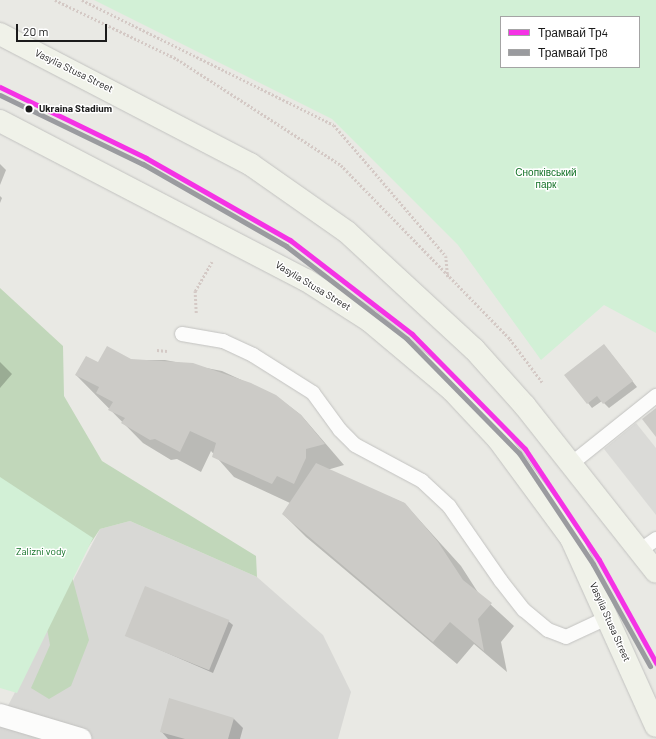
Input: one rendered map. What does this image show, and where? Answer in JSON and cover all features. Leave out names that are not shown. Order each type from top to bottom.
[{"type":"main road","name":"Vasylia Stusa Street","points":[[0,34],[250,164],[347,232],[474,350],[525,406],[571,464],[648,545],[656,572]]},
{"type":"main road","name":"Vasylia Stusa Street","points":[[0,121],[248,247],[370,321],[421,362],[498,439],[571,538],[609,617],[656,726]]},
{"type":"street","points":[[0,715],[80,739]]},
{"type":"lane","points":[[182,334],[223,341],[254,354],[313,393],[340,430],[356,445],[422,481],[449,506],[501,581],[524,610],[548,630],[566,637],[609,617]]},
{"type":"lane","points":[[571,464],[656,396]]},
{"type":"path","points":[[55,0],[177,59],[341,165],[448,277],[446,256],[334,125],[82,0]]},
{"type":"path","points":[[200,282],[213,259],[211,254]]},
{"type":"shaded area","points":[[636,423],[656,448],[656,515],[604,449]]},
{"type":"shaded area","points":[[130,521],[257,577],[323,635],[351,692],[338,739],[0,739],[0,721],[100,529]]},
{"type":"green space","name":"Снопківський парк","points":[[94,0],[656,0],[656,333],[604,305],[541,360],[458,245],[332,119]]},
{"type":"green space","points":[[0,288],[63,346],[64,396],[102,461],[256,556],[257,577],[130,521],[100,529],[71,573],[89,640],[71,686],[49,699],[31,688],[50,645],[37,574],[0,573]]},
{"type":"green space","name":"Zalizni vody","points":[[0,477],[93,538],[17,693],[0,688]]},
{"type":"building","points":[[604,344],[633,381],[603,404],[597,396],[587,404],[564,375]]},
{"type":"building","points":[[107,346],[131,359],[193,363],[251,383],[276,395],[301,415],[325,444],[306,449],[306,458],[294,484],[277,476],[272,484],[212,457],[216,443],[190,431],[180,452],[155,439],[150,440],[121,423],[125,418],[108,410],[113,402],[96,393],[99,387],[75,375],[86,356],[98,362]]},
{"type":"building","points":[[656,408],[656,437],[642,419]]},
{"type":"building","points":[[316,463],[405,503],[438,542],[463,580],[492,603],[478,619],[484,651],[450,622],[433,642],[282,514]]},
{"type":"building","points":[[145,586],[229,620],[209,670],[125,636]]},
{"type":"building","points":[[169,698],[234,718],[228,739],[185,739],[160,732]]},
{"type":"tram line","name":"Тр4","points":[[0,87],[146,158],[290,240],[412,334],[525,449],[599,560],[656,663]]},
{"type":"tram line","name":"Тр8","points":[[0,95],[143,164],[286,246],[407,339],[519,453],[593,564],[650,666]]},
{"type":"place","name":"Ukraina Stadium","points":[[29,109]]}]
